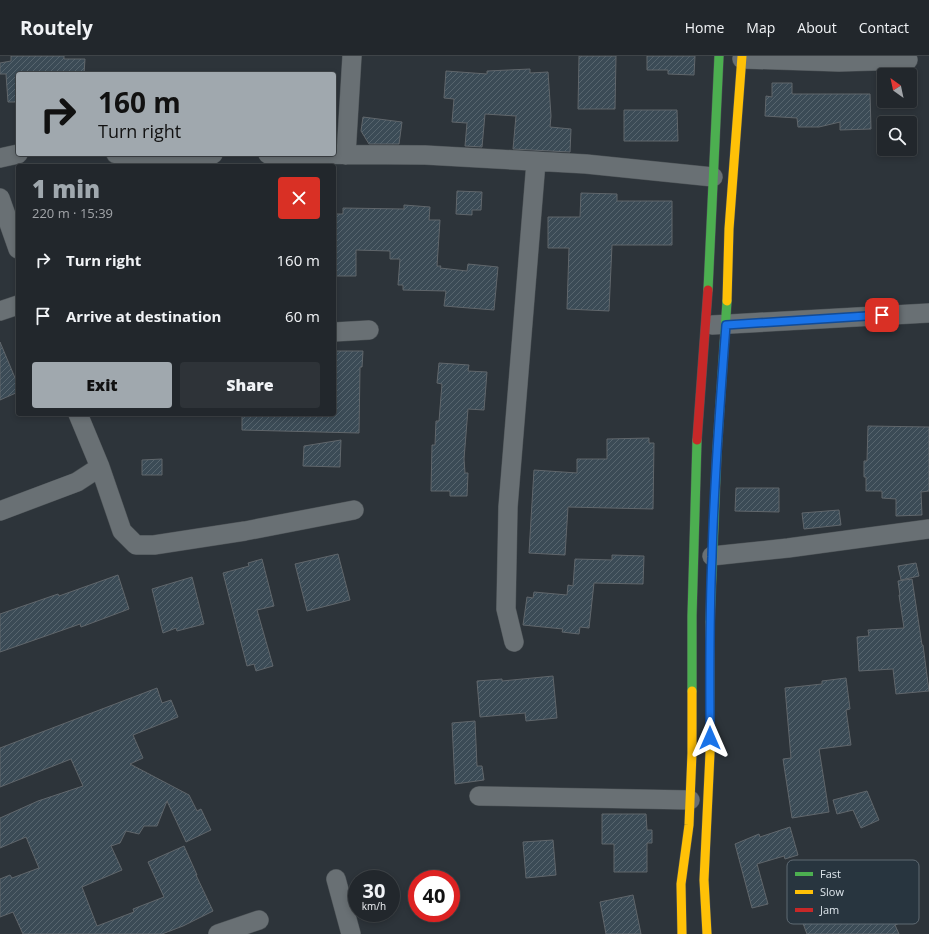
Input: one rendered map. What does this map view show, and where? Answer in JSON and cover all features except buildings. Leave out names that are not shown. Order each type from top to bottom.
[{"type":"street","points":[[346,155],[352,56]]},
{"type":"street","points":[[682,934],[681,884],[689,825],[692,745],[692,609],[696,456],[706,325],[719,56]]},
{"type":"street","points":[[707,934],[704,880],[710,753],[710,617],[712,556],[717,451],[726,325],[729,229],[742,57],[839,62],[908,60]]},
{"type":"street","points":[[0,158],[16,154]]},
{"type":"street","points":[[336,155],[425,156],[586,164],[713,177]]},
{"type":"street","points":[[514,642],[506,609],[508,507],[536,162]]},
{"type":"street","points":[[0,198],[16,243]]},
{"type":"street","points":[[0,311],[16,306]]},
{"type":"street","points":[[706,325],[929,313]]},
{"type":"street","points":[[336,332],[369,330]]},
{"type":"street","points":[[79,416],[100,467],[122,531],[136,545],[154,545],[245,531],[354,510]]},
{"type":"street","points":[[0,510],[77,482],[100,467]]},
{"type":"street","points":[[712,556],[788,548],[929,529]]},
{"type":"street","points":[[479,796],[690,800]]},
{"type":"street","points":[[336,879],[351,934]]},
{"type":"street","points":[[218,934],[259,920]]},
{"type":"traffic: fast","points":[[708,290],[719,56]]},
{"type":"traffic: fast","points":[[710,622],[717,451],[727,301]]},
{"type":"traffic: fast","points":[[692,691],[692,616],[697,440]]},
{"type":"traffic: slow","points":[[727,301],[729,229],[742,56]]},
{"type":"traffic: slow","points":[[707,934],[704,880],[710,753],[710,622]]},
{"type":"traffic: slow","points":[[682,934],[681,884],[689,825],[692,753],[692,691]]},
{"type":"traffic: jam","points":[[697,440],[708,290]]},
{"type":"route","points":[[710,738],[710,617],[712,556],[717,451],[726,325],[882,315]]}]
